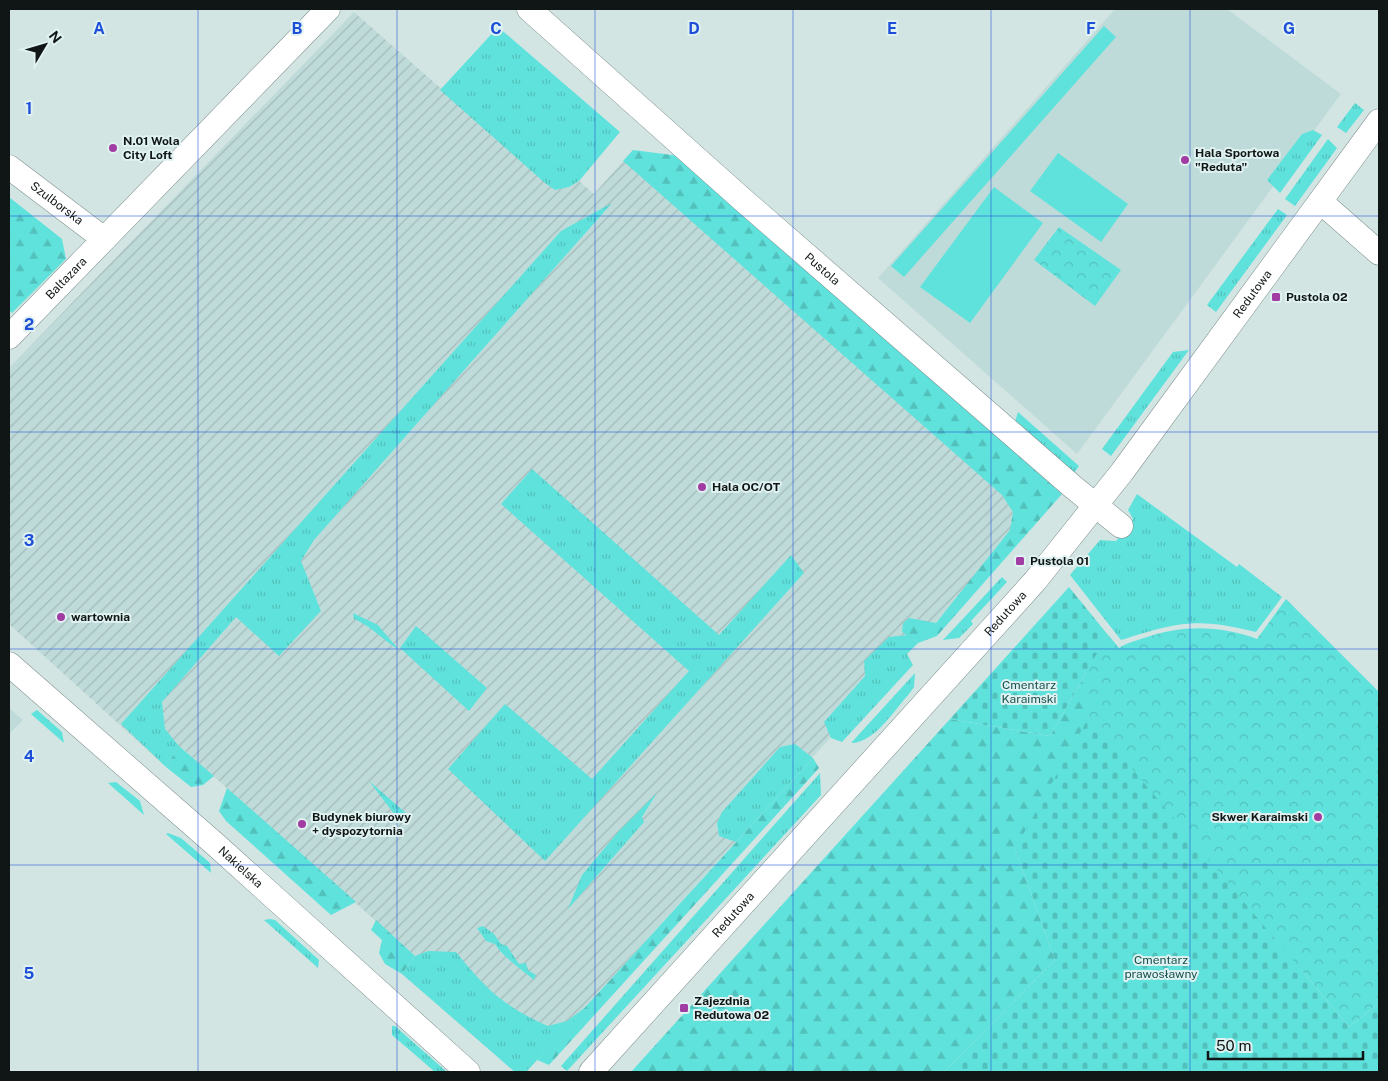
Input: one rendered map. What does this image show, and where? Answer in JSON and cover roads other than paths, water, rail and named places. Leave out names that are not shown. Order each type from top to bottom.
[{"type":"street","name":"Baltazara","points":[[9,337],[328,9]]},
{"type":"street","name":"Pustola","points":[[529,9],[743,200],[1121,526]]},
{"type":"street","name":"Redutowa","points":[[591,1072],[1035,581],[1096,506],[1379,121]]},
{"type":"street","name":"Szulborska","points":[[9,167],[104,239]]},
{"type":"street","points":[[1321,202],[1379,253]]},
{"type":"street","name":"Nakielska","points":[[9,664],[216,845],[468,1072]]},
{"type":"place","name":"N.01 Wola City Loft","points":[[113,148]]},
{"type":"place","name":"Hala Sportowa \"Reduta\"","points":[[1185,160]]},
{"type":"place","name":"Pustola 02","points":[[1276,297]]},
{"type":"place","name":"Hala OC/OT","points":[[702,487]]},
{"type":"place","name":"Pustola 01","points":[[1020,561]]},
{"type":"place","name":"wartownia","points":[[61,617]]},
{"type":"place","name":"Skwer Karaimski","points":[[1318,817]]},
{"type":"place","name":"Budynek biurowy + dyspozytornia","points":[[302,824]]},
{"type":"place","name":"Zajezdnia Redutowa 02","points":[[684,1008]]},
{"type":"park label","name":"Cmentarz Karaimski","points":[[1029,692]]},
{"type":"park label","name":"Cmentarz prawosławny","points":[[1161,967]]}]
